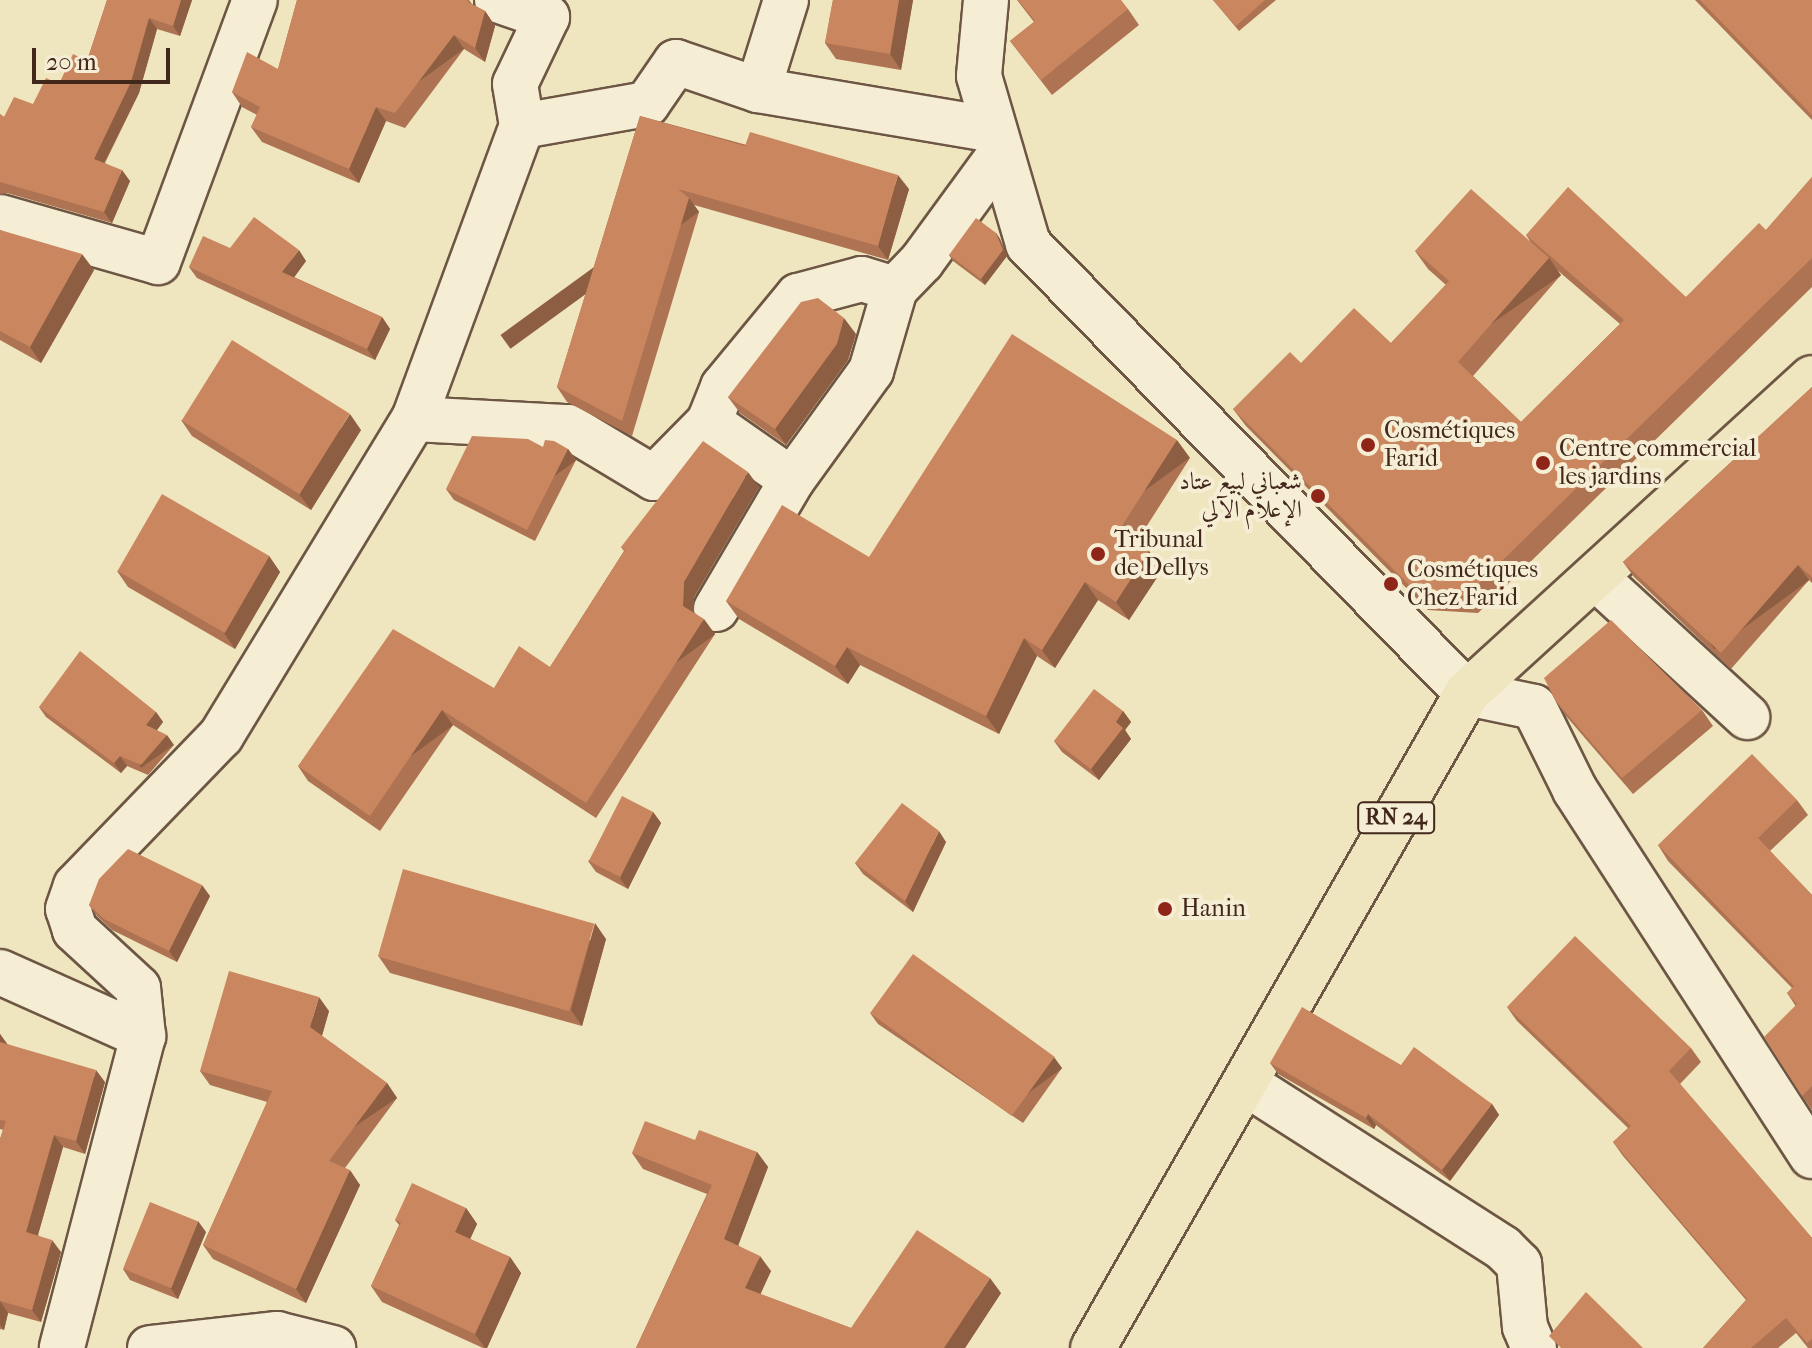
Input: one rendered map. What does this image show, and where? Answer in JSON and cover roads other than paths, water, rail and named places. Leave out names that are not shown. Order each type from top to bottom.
[{"type":"main road","name":"RN 24","points":[[1093,1348],[1467,693],[1812,378]]},
{"type":"street","points":[[0,217],[158,262],[255,0]]},
{"type":"street","points":[[62,1348],[143,1036],[138,988],[75,930],[68,909],[76,886],[221,736],[414,419],[522,126],[515,84],[547,17],[497,0]]},
{"type":"street","points":[[758,90],[786,0]]},
{"type":"street","points":[[986,0],[979,76],[1028,244],[1467,693],[1534,707],[1575,790],[1812,1156]]},
{"type":"street","points":[[522,126],[647,104],[676,62],[758,90],[998,141]]},
{"type":"street","points":[[716,609],[792,480],[871,371],[895,289],[922,261],[998,141]]},
{"type":"street","points":[[414,419],[569,427],[654,478],[709,422],[723,387],[798,296],[862,279],[895,289]]},
{"type":"street","points":[[709,422],[792,480]]},
{"type":"street","points":[[1595,577],[1747,717]]},
{"type":"street","points":[[0,972],[143,1036]]},
{"type":"street","points":[[1245,1083],[1503,1248],[1519,1264],[1525,1327],[1534,1348]]},
{"type":"street","points":[[150,1348],[274,1341],[333,1348]]},
{"type":"place","name":"Cosmétiques Farid","points":[[1368,445]]},
{"type":"place","name":"Centre commercial les jardins","points":[[1543,463]]},
{"type":"place","name":"شعباني لبيع عتاد الإعلام الآلي","points":[[1318,496]]},
{"type":"place","name":"Tribunal de Dellys","points":[[1098,554]]},
{"type":"place","name":"Cosmétiques Chez Farid","points":[[1391,584]]},
{"type":"place","name":"Hanin","points":[[1165,909]]}]
